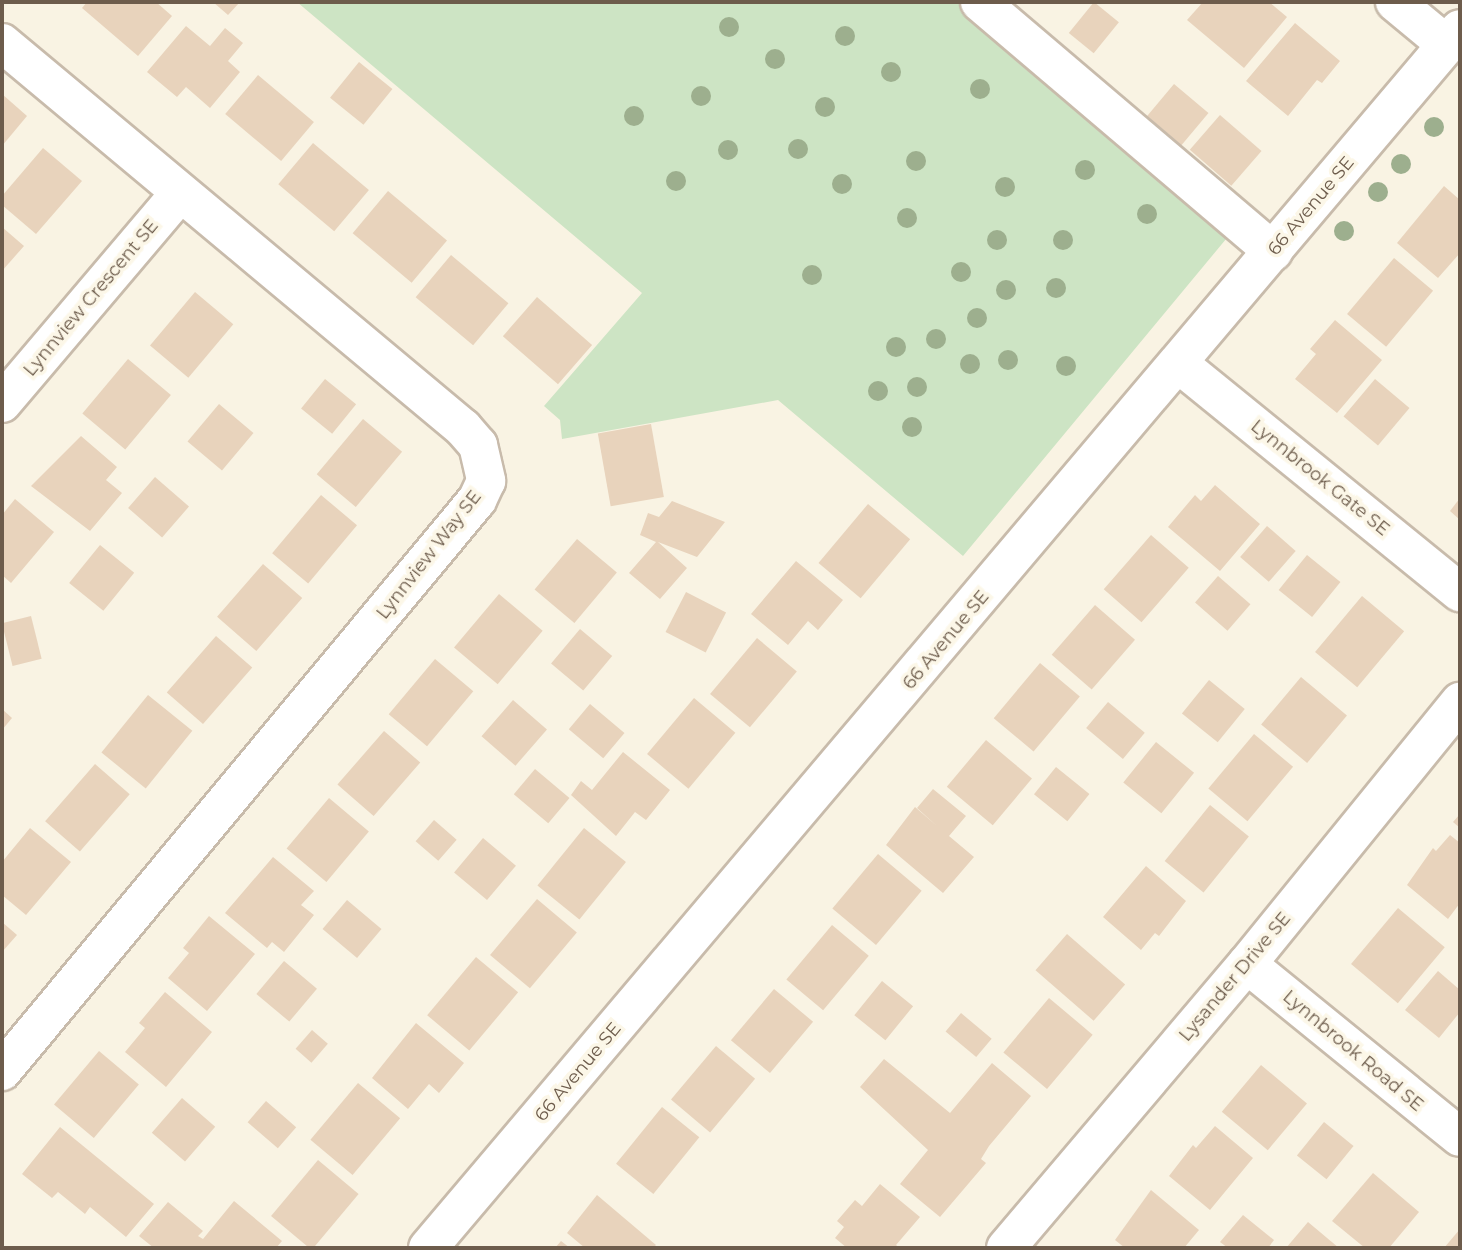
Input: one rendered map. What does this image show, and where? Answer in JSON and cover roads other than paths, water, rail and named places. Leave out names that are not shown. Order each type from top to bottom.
[{"type":"street","points":[[980,2],[1273,251]]},
{"type":"street","points":[[1395,2],[1454,37]]},
{"type":"street","name":"66 Avenue SE","points":[[428,1248],[1454,37]]},
{"type":"street","name":"Lynnview Way SE","points":[[2,43],[463,428],[478,445],[486,481],[468,511],[2,1071]]},
{"type":"street","name":"Lynnview Crescent SE","points":[[2,403],[180,193]]},
{"type":"street","name":"Lynnbrook Gate SE","points":[[1179,364],[1460,592]]},
{"type":"street","name":"Lysander Drive SE","points":[[1006,1248],[1247,964],[1460,702]]},
{"type":"street","name":"Lynnbrook Road SE","points":[[1247,964],[1460,1137]]}]
